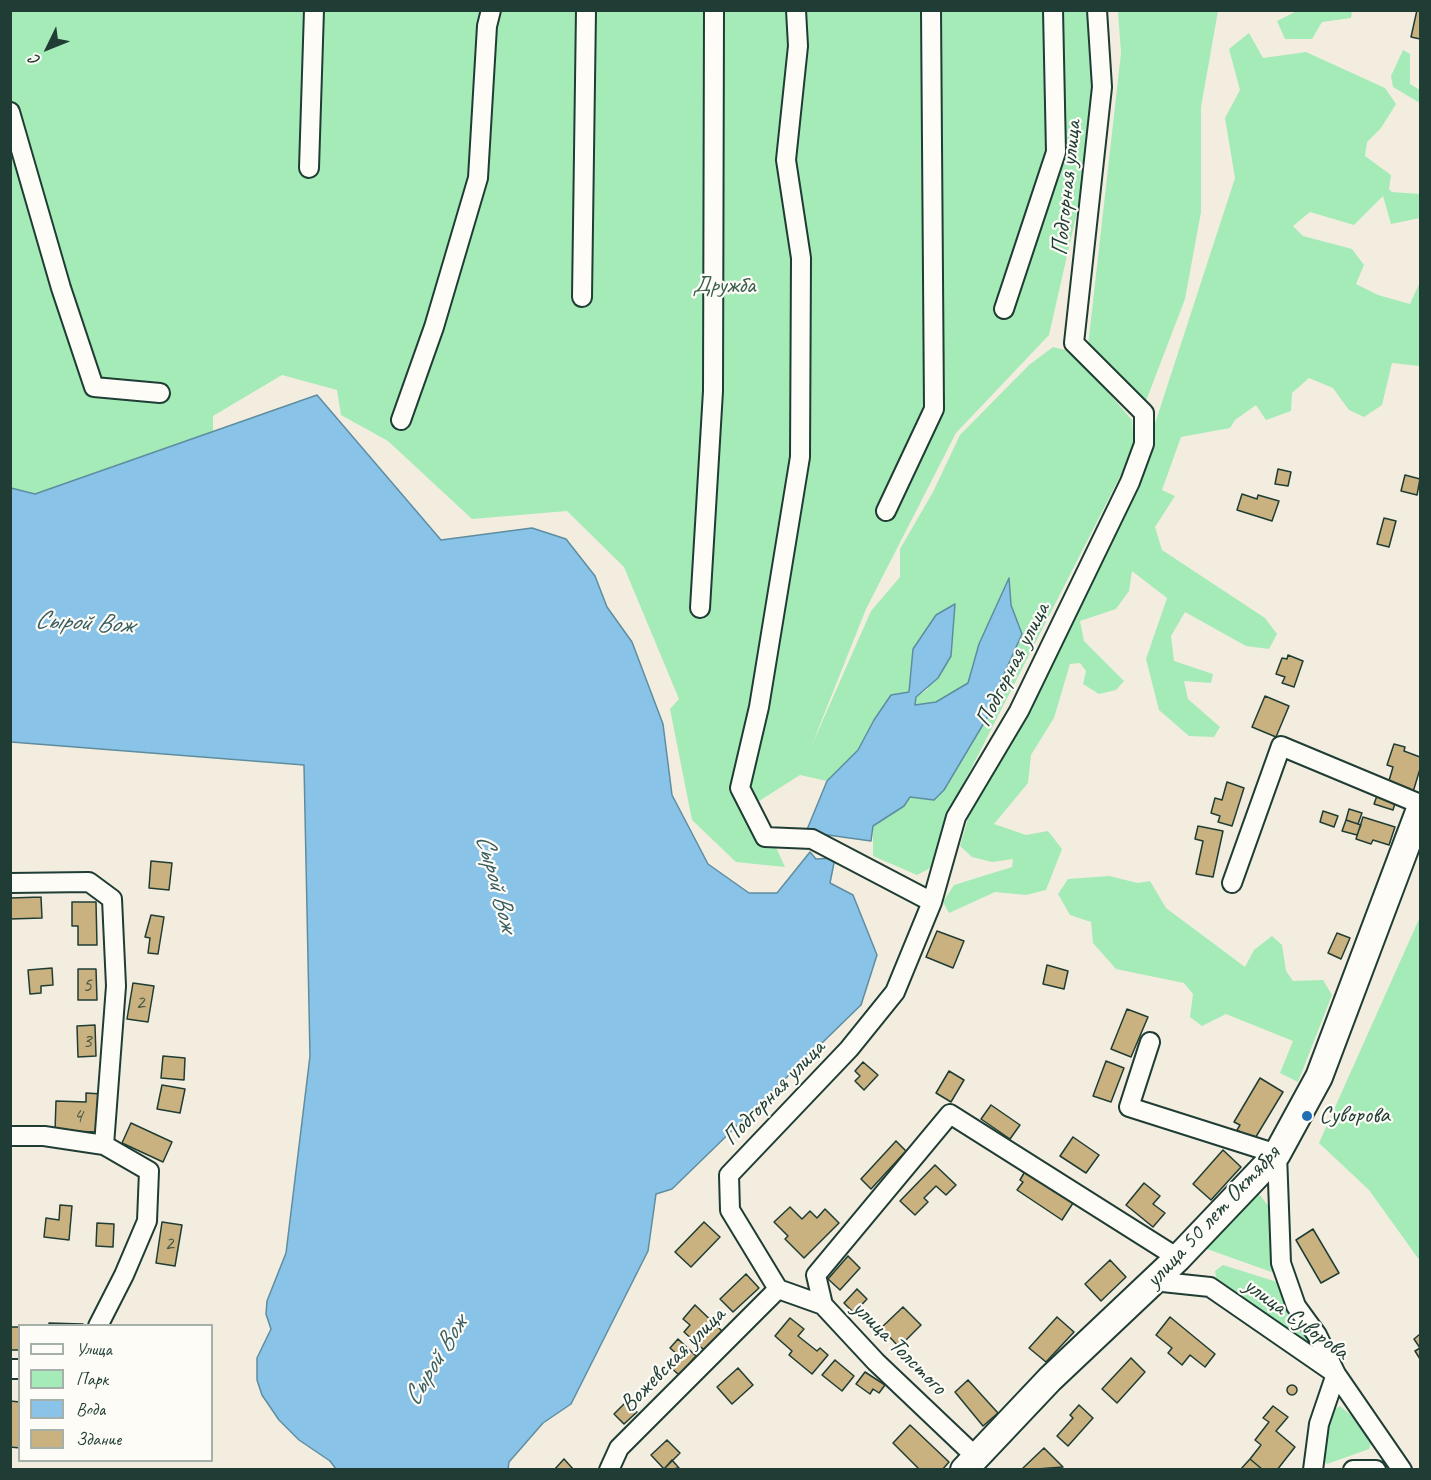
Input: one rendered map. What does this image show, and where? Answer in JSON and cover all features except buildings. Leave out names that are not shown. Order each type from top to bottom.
[{"type":"main road","name":"улица 50 лет Октября","points":[[970,1463],[1050,1379],[1178,1258],[1277,1154],[1319,1077],[1420,809]]},
{"type":"street","points":[[309,168],[314,10]]},
{"type":"street","points":[[401,420],[434,327],[478,178],[487,26],[491,10]]},
{"type":"street","points":[[582,297],[586,10]]},
{"type":"street","points":[[700,608],[713,391],[714,10]]},
{"type":"street","points":[[796,10],[798,46],[786,160],[801,258],[800,457],[759,707],[741,788],[765,837],[812,839],[932,902]]},
{"type":"street","points":[[886,511],[934,409],[931,10]]},
{"type":"street","points":[[1004,309],[1056,152],[1053,10]]},
{"type":"street","name":"Подгорная улица","points":[[778,1289],[730,1210],[729,1175],[849,1049],[895,992],[932,902],[956,817],[1019,711],[1130,482],[1144,444],[1144,413],[1074,343],[1102,87],[1097,10]]},
{"type":"street","points":[[10,112],[61,288],[94,387],[160,393]]},
{"type":"street","points":[[1232,883],[1281,746],[1420,804]]},
{"type":"street","points":[[10,883],[88,882],[112,899],[117,986],[104,1145]]},
{"type":"street","points":[[1150,1042],[1129,1107],[1277,1154],[1281,1263],[1296,1306],[1317,1335],[1336,1374],[1318,1424],[1313,1470]]},
{"type":"street","points":[[823,1305],[816,1275],[950,1114],[1178,1258]]},
{"type":"street","points":[[10,1136],[44,1136],[104,1145],[149,1171],[147,1221],[124,1275],[99,1324]]},
{"type":"street","name":"улица Суворова","points":[[1154,1281],[1210,1287],[1336,1374],[1402,1470]]},
{"type":"street","name":"улица Толстого","points":[[778,1289],[823,1305],[970,1463]]},
{"type":"street","name":"Вожевская улица","points":[[614,1468],[619,1448],[778,1289]]},
{"type":"street","points":[[1353,1470],[1376,1470]]},
{"type":"green space","points":[[1299,10],[1352,11],[1351,18],[1322,22],[1312,39],[1285,39],[1277,21]]},
{"type":"green space","name":"Дружба","points":[[11,11],[1099,11],[1089,159],[1049,335],[956,433],[866,609],[811,747],[871,611],[900,577],[900,549],[933,492],[960,435],[1029,365],[1053,347],[1073,352],[1132,420],[1134,449],[947,816],[932,867],[917,875],[873,856],[873,826],[910,797],[934,800],[944,790],[1000,696],[1000,683],[1022,634],[1011,605],[1009,579],[979,644],[968,683],[936,702],[915,705],[916,697],[928,689],[913,649],[909,692],[874,720],[858,750],[827,781],[800,775],[756,803],[785,867],[736,862],[692,820],[670,709],[679,699],[624,567],[567,511],[472,519],[388,441],[341,415],[337,390],[282,375],[213,416],[213,432],[35,494],[11,488]]},
{"type":"green space","points":[[1118,11],[1218,11],[1201,107],[1201,212],[1185,299],[1146,401],[1088,346],[1121,53]]},
{"type":"green space","points":[[1249,33],[1263,58],[1306,52],[1385,88],[1396,104],[1381,128],[1367,142],[1365,156],[1391,175],[1389,189],[1392,192],[1420,194],[1420,218],[1391,224],[1383,196],[1354,225],[1310,212],[1293,226],[1303,236],[1352,249],[1364,265],[1356,284],[1378,295],[1410,304],[1420,282],[1420,366],[1392,363],[1382,405],[1364,417],[1349,410],[1333,388],[1309,378],[1292,393],[1291,411],[1266,420],[1256,405],[1235,420],[1230,428],[1181,437],[1162,490],[1175,496],[1155,527],[1162,550],[1265,618],[1277,634],[1269,649],[1246,646],[1185,612],[1171,636],[1174,661],[1213,674],[1211,683],[1184,681],[1188,699],[1220,727],[1214,737],[1189,736],[1159,710],[1146,659],[1167,598],[1132,571],[1129,591],[1116,609],[1080,621],[1084,641],[1124,681],[1116,690],[1099,694],[1083,684],[1086,671],[1080,663],[1070,664],[1054,718],[1031,755],[1028,783],[994,824],[1026,835],[1048,831],[1062,849],[1046,890],[1026,895],[995,892],[949,913],[943,902],[954,885],[1012,867],[1013,859],[992,862],[972,857],[960,846],[969,815],[1069,626],[1149,442],[1235,178],[1225,118],[1240,90],[1229,49]]},
{"type":"green space","points":[[1403,50],[1410,54],[1410,84],[1420,90],[1420,103],[1393,87],[1391,76]]},
{"type":"green space","points":[[1109,876],[1138,883],[1150,881],[1166,908],[1245,967],[1254,950],[1272,936],[1282,945],[1286,971],[1293,981],[1323,980],[1332,995],[1298,1082],[1280,1073],[1293,1041],[1226,1014],[1202,1026],[1190,1017],[1193,994],[1184,983],[1116,969],[1093,943],[1091,922],[1070,915],[1058,894],[1068,879]]},
{"type":"green space","points":[[1420,917],[1420,1261],[1369,1190],[1319,1143]]},
{"type":"green space","points":[[1260,1195],[1270,1208],[1272,1244],[1280,1275],[1207,1249],[1207,1239],[1250,1196]]},
{"type":"green space","points":[[1223,1265],[1277,1282],[1294,1322],[1319,1348],[1314,1352],[1217,1284],[1215,1271]]},
{"type":"green space","points":[[1340,1406],[1360,1423],[1372,1441],[1369,1449],[1327,1464],[1319,1456],[1335,1409]]},
{"type":"water","name":"Сырой Вож","points":[[317,395],[441,540],[532,528],[566,539],[595,576],[607,607],[632,642],[663,724],[672,795],[708,864],[749,893],[777,893],[810,852],[816,859],[835,858],[830,883],[853,895],[877,955],[861,1005],[672,1189],[656,1194],[648,1251],[571,1404],[543,1423],[509,1462],[508,1469],[336,1469],[330,1461],[299,1440],[279,1420],[262,1395],[257,1380],[257,1358],[271,1329],[266,1314],[267,1301],[286,1253],[310,1056],[304,765],[11,742],[11,488],[35,494]]},
{"type":"water","points":[[1009,578],[1011,605],[1022,634],[1000,683],[1000,696],[944,790],[934,800],[910,797],[904,806],[873,826],[871,841],[806,832],[827,781],[858,750],[891,695],[909,692],[913,649],[936,615],[955,604],[951,656],[938,678],[916,697],[915,705],[936,702],[968,683],[979,644]]},
{"type":"place","name":"Суворова","points":[[1307,1116]]}]
